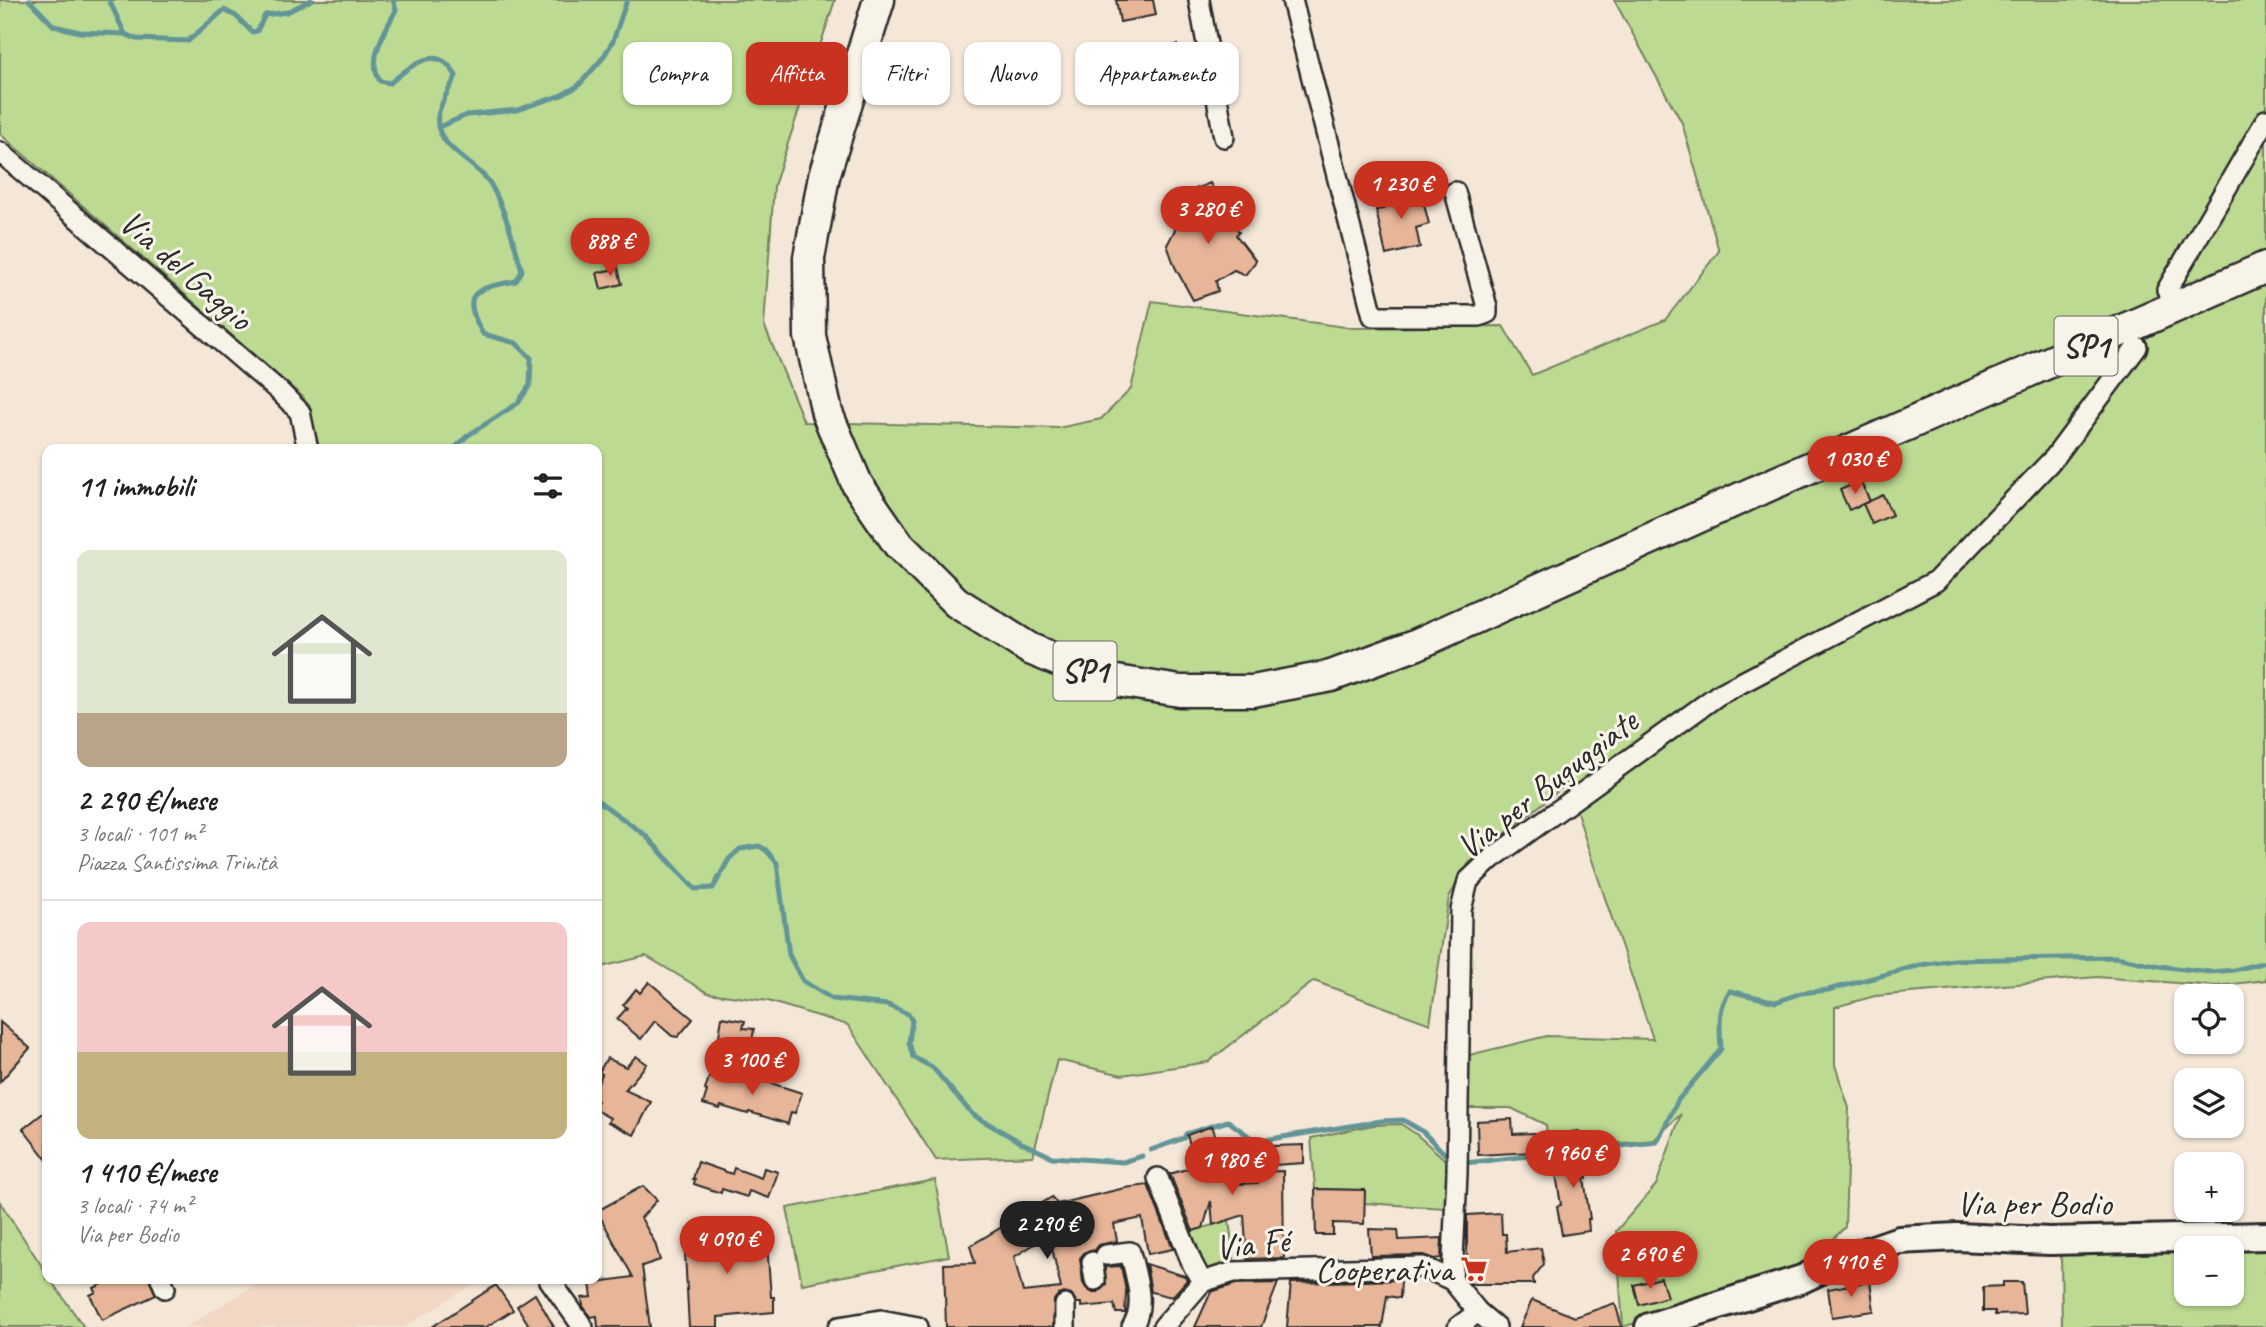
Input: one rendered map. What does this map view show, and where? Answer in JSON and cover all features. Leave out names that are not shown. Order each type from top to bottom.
[{"type":"main road","name":"SP1","points":[[879,0],[824,176],[809,258],[810,336],[827,413],[857,484],[899,545],[956,602],[1030,649],[1104,679],[1180,691],[1253,691],[1331,676],[1427,639],[2266,267]]},
{"type":"street","points":[[1199,0],[1224,137]]},
{"type":"street","points":[[1292,0],[1373,316],[1479,316],[1487,313],[1455,192]]},
{"type":"street","points":[[2167,290],[2266,120]]},
{"type":"street","name":"Via del Gaggio","points":[[0,152],[279,391],[300,412],[307,444]]},
{"type":"street","name":"Via per Buguggiate","points":[[1452,1280],[1457,1173],[1461,910],[1468,881],[1536,824],[1718,695],[1936,581],[2055,457],[2137,347]]},
{"type":"street","points":[[1158,1178],[1202,1282],[1163,1327]]},
{"type":"street","name":"Via per Bodio","points":[[1649,1327],[1802,1279],[1844,1259],[1899,1240],[1957,1237],[2050,1241],[2266,1236]]},
{"type":"street","points":[[1098,1266],[1130,1252],[1139,1292],[1138,1319],[1132,1327]]},
{"type":"street","name":"Via Fé","points":[[1202,1282],[1234,1272],[1423,1267],[1452,1280],[1478,1312],[1496,1327]]},
{"type":"street","points":[[553,1284],[583,1327]]},
{"type":"street","points":[[1065,1305],[1065,1327]]},
{"type":"street","points":[[1458,1327],[1478,1312]]},
{"type":"street","points":[[839,1327],[881,1320],[918,1327]]},
{"type":"shaded area","points":[[257,1284],[474,1284],[405,1327],[185,1327]]},
{"type":"green space","points":[[0,0],[835,0],[821,42],[746,42],[746,105],[801,105],[774,186],[764,325],[804,422],[1058,428],[1101,419],[1131,389],[1152,301],[1353,328],[1503,326],[1532,375],[1665,320],[1719,251],[1682,123],[1614,0],[2266,0],[2266,980],[2233,984],[2190,984],[2097,977],[1875,996],[1835,1007],[1835,1065],[1849,1108],[1845,1227],[1803,1270],[1623,1327],[1616,1231],[1656,1185],[1681,1114],[1654,1140],[1548,1150],[1546,1125],[1511,1108],[1468,1108],[1469,1055],[1547,1036],[1653,1039],[1568,783],[1469,863],[1449,897],[1430,1024],[1314,981],[1208,1062],[1122,1075],[1057,1060],[1033,1156],[936,1160],[848,1025],[768,1001],[708,993],[646,956],[602,967],[602,444],[316,444],[304,398],[0,134]]},
{"type":"green space","points":[[1401,1124],[1449,1163],[1445,1208],[1364,1203],[1365,1190],[1315,1189],[1311,1138],[1373,1125]]},
{"type":"green space","points":[[935,1180],[949,1256],[802,1284],[787,1208]]},
{"type":"green space","points":[[0,1202],[42,1266],[42,1284],[54,1284],[84,1327],[0,1327]]},
{"type":"green space","points":[[1229,1220],[1235,1265],[1205,1271],[1183,1234]]},
{"type":"green space","points":[[2266,1250],[2266,1327],[2062,1327],[2061,1255],[2174,1252],[2174,1306],[2244,1306],[2244,1251]]},
{"type":"building","points":[[1116,0],[1153,0],[1156,15],[1120,22]]},
{"type":"building","points":[[1210,183],[1239,232],[1236,235],[1256,261],[1245,275],[1234,270],[1216,281],[1218,291],[1193,300],[1175,267],[1167,245],[1179,222],[1201,206],[1193,190]]},
{"type":"building","points":[[1406,186],[1410,203],[1423,200],[1429,224],[1416,228],[1420,247],[1386,255],[1376,210],[1384,209],[1380,192]]},
{"type":"building","points":[[618,268],[622,284],[601,289],[597,273]]},
{"type":"building","points":[[1860,481],[1870,501],[1849,510],[1840,490]]},
{"type":"building","points":[[1883,495],[1892,515],[1872,524],[1863,504]]},
{"type":"building","points":[[649,982],[693,1019],[678,1037],[672,1036],[655,1021],[641,1039],[617,1019],[627,1008],[623,1005],[636,989],[640,993]]},
{"type":"building","points":[[722,1017],[745,1021],[743,1028],[754,1029],[751,1049],[718,1043]]},
{"type":"building","points":[[0,1022],[30,1048],[0,1082]]},
{"type":"building","points":[[636,1056],[647,1064],[625,1090],[651,1102],[634,1135],[608,1122],[610,1118],[602,1114],[602,1067],[607,1058],[626,1067]]},
{"type":"building","points":[[711,1071],[754,1083],[755,1078],[802,1093],[795,1113],[791,1112],[788,1124],[749,1112],[748,1114],[703,1104]]},
{"type":"building","points":[[42,1114],[42,1154],[23,1129]]},
{"type":"building","points":[[1512,1119],[1513,1134],[1534,1133],[1535,1152],[1478,1155],[1477,1121]]},
{"type":"building","points":[[1212,1126],[1234,1184],[1258,1183],[1258,1172],[1283,1171],[1284,1258],[1247,1259],[1244,1215],[1213,1225],[1211,1201],[1203,1228],[1193,1231],[1170,1174],[1196,1166],[1187,1135]]},
{"type":"building","points":[[1579,1131],[1587,1178],[1584,1178],[1590,1219],[1589,1231],[1562,1235],[1557,1206],[1561,1205],[1554,1162],[1571,1159],[1571,1132]]},
{"type":"building","points":[[1304,1145],[1304,1163],[1274,1165],[1273,1146]]},
{"type":"building","points":[[698,1162],[732,1174],[734,1168],[761,1178],[764,1168],[778,1172],[769,1198],[749,1191],[747,1197],[722,1189],[721,1193],[694,1184]]},
{"type":"building","points":[[1148,1185],[1173,1249],[1148,1254],[1142,1218],[1114,1224],[1117,1241],[1099,1245],[1095,1250],[1085,1252],[1080,1258],[1083,1283],[1091,1292],[1098,1292],[1106,1285],[1105,1267],[1121,1266],[1126,1291],[1125,1313],[1116,1313],[1114,1304],[1081,1307],[1081,1303],[1077,1303],[1072,1295],[1064,1293],[1054,1300],[1053,1327],[946,1327],[944,1264],[975,1263],[970,1246],[1052,1197],[1057,1204]],"holes":[[[1049,1235],[1061,1288],[1023,1292],[1014,1257]]]},
{"type":"building","points":[[643,1186],[657,1200],[641,1218],[655,1243],[660,1260],[642,1266],[650,1327],[598,1327],[597,1316],[591,1317],[583,1306],[582,1298],[592,1297],[590,1284],[633,1277],[602,1220],[602,1208]]},
{"type":"building","points":[[1315,1189],[1365,1190],[1364,1224],[1333,1223],[1333,1235],[1316,1235]]},
{"type":"building","points":[[1501,1213],[1502,1234],[1506,1234],[1507,1252],[1541,1248],[1544,1264],[1533,1278],[1534,1284],[1471,1284],[1467,1279],[1467,1215]]},
{"type":"building","points":[[715,1228],[715,1232],[766,1231],[774,1312],[718,1317],[718,1327],[689,1327],[685,1253],[689,1253],[687,1230]]},
{"type":"building","points":[[1369,1229],[1398,1230],[1399,1240],[1442,1238],[1441,1258],[1434,1259],[1423,1255],[1371,1256]]},
{"type":"building","points":[[1146,1264],[1185,1276],[1187,1280],[1172,1297],[1151,1292]]},
{"type":"building","points":[[1661,1278],[1667,1297],[1639,1305],[1634,1285]]},
{"type":"building","points":[[1401,1280],[1400,1298],[1387,1296],[1382,1327],[1287,1327],[1291,1283]]},
{"type":"building","points":[[1870,1281],[1874,1311],[1832,1317],[1828,1289]]},
{"type":"building","points":[[2003,1282],[2022,1282],[2025,1314],[1995,1315],[1995,1311],[1983,1311],[1983,1287],[2003,1286]]},
{"type":"building","points":[[1278,1283],[1261,1327],[1195,1327],[1211,1292],[1236,1284]]},
{"type":"building","points":[[102,1284],[151,1284],[156,1295],[102,1320],[90,1295],[96,1292],[94,1288]]},
{"type":"building","points":[[496,1285],[513,1310],[486,1327],[432,1327]]},
{"type":"building","points":[[535,1294],[554,1327],[530,1327],[517,1306]]},
{"type":"building","points":[[1532,1300],[1575,1317],[1615,1303],[1622,1327],[1520,1327]]},
{"type":"waterway","points":[[29,0],[54,26],[80,32],[125,34],[136,39],[188,41],[224,10],[236,16],[252,32],[257,31],[265,15],[287,12],[311,0]]},
{"type":"waterway","points":[[109,0],[125,34]]},
{"type":"waterway","points":[[393,0],[396,10],[376,54],[376,72],[380,81],[390,83],[415,64],[433,58],[449,66],[456,76],[441,106],[438,127],[449,146],[477,169],[491,185],[513,238],[522,271],[516,281],[491,286],[475,294],[472,309],[483,334],[516,343],[531,358],[530,385],[518,403],[459,444]]},
{"type":"waterway","points":[[439,127],[467,115],[517,110],[562,95],[578,86],[602,59],[613,41],[627,0]]},
{"type":"waterway","points":[[602,804],[645,835],[695,889],[713,888],[729,859],[740,849],[759,846],[766,850],[777,863],[789,955],[803,981],[832,999],[888,1005],[908,1014],[912,1021],[909,1042],[913,1057],[932,1067],[973,1115],[1052,1157],[1123,1162],[1142,1156]]},
{"type":"waterway","points":[[1465,1163],[1657,1142],[1678,1100],[1721,1049],[1721,1011],[1730,991],[1776,1002],[1801,993],[1828,990],[1921,965],[1954,960],[2116,957],[2159,966],[2210,972],[2234,970],[2266,962]]},
{"type":"waterway","points":[[1151,1150],[1184,1138],[1186,1134],[1228,1121],[1258,1141],[1381,1121],[1403,1120],[1422,1131],[1449,1158]]},
{"type":"place","name":"Cooperativa","points":[[1474,1269]]}]
